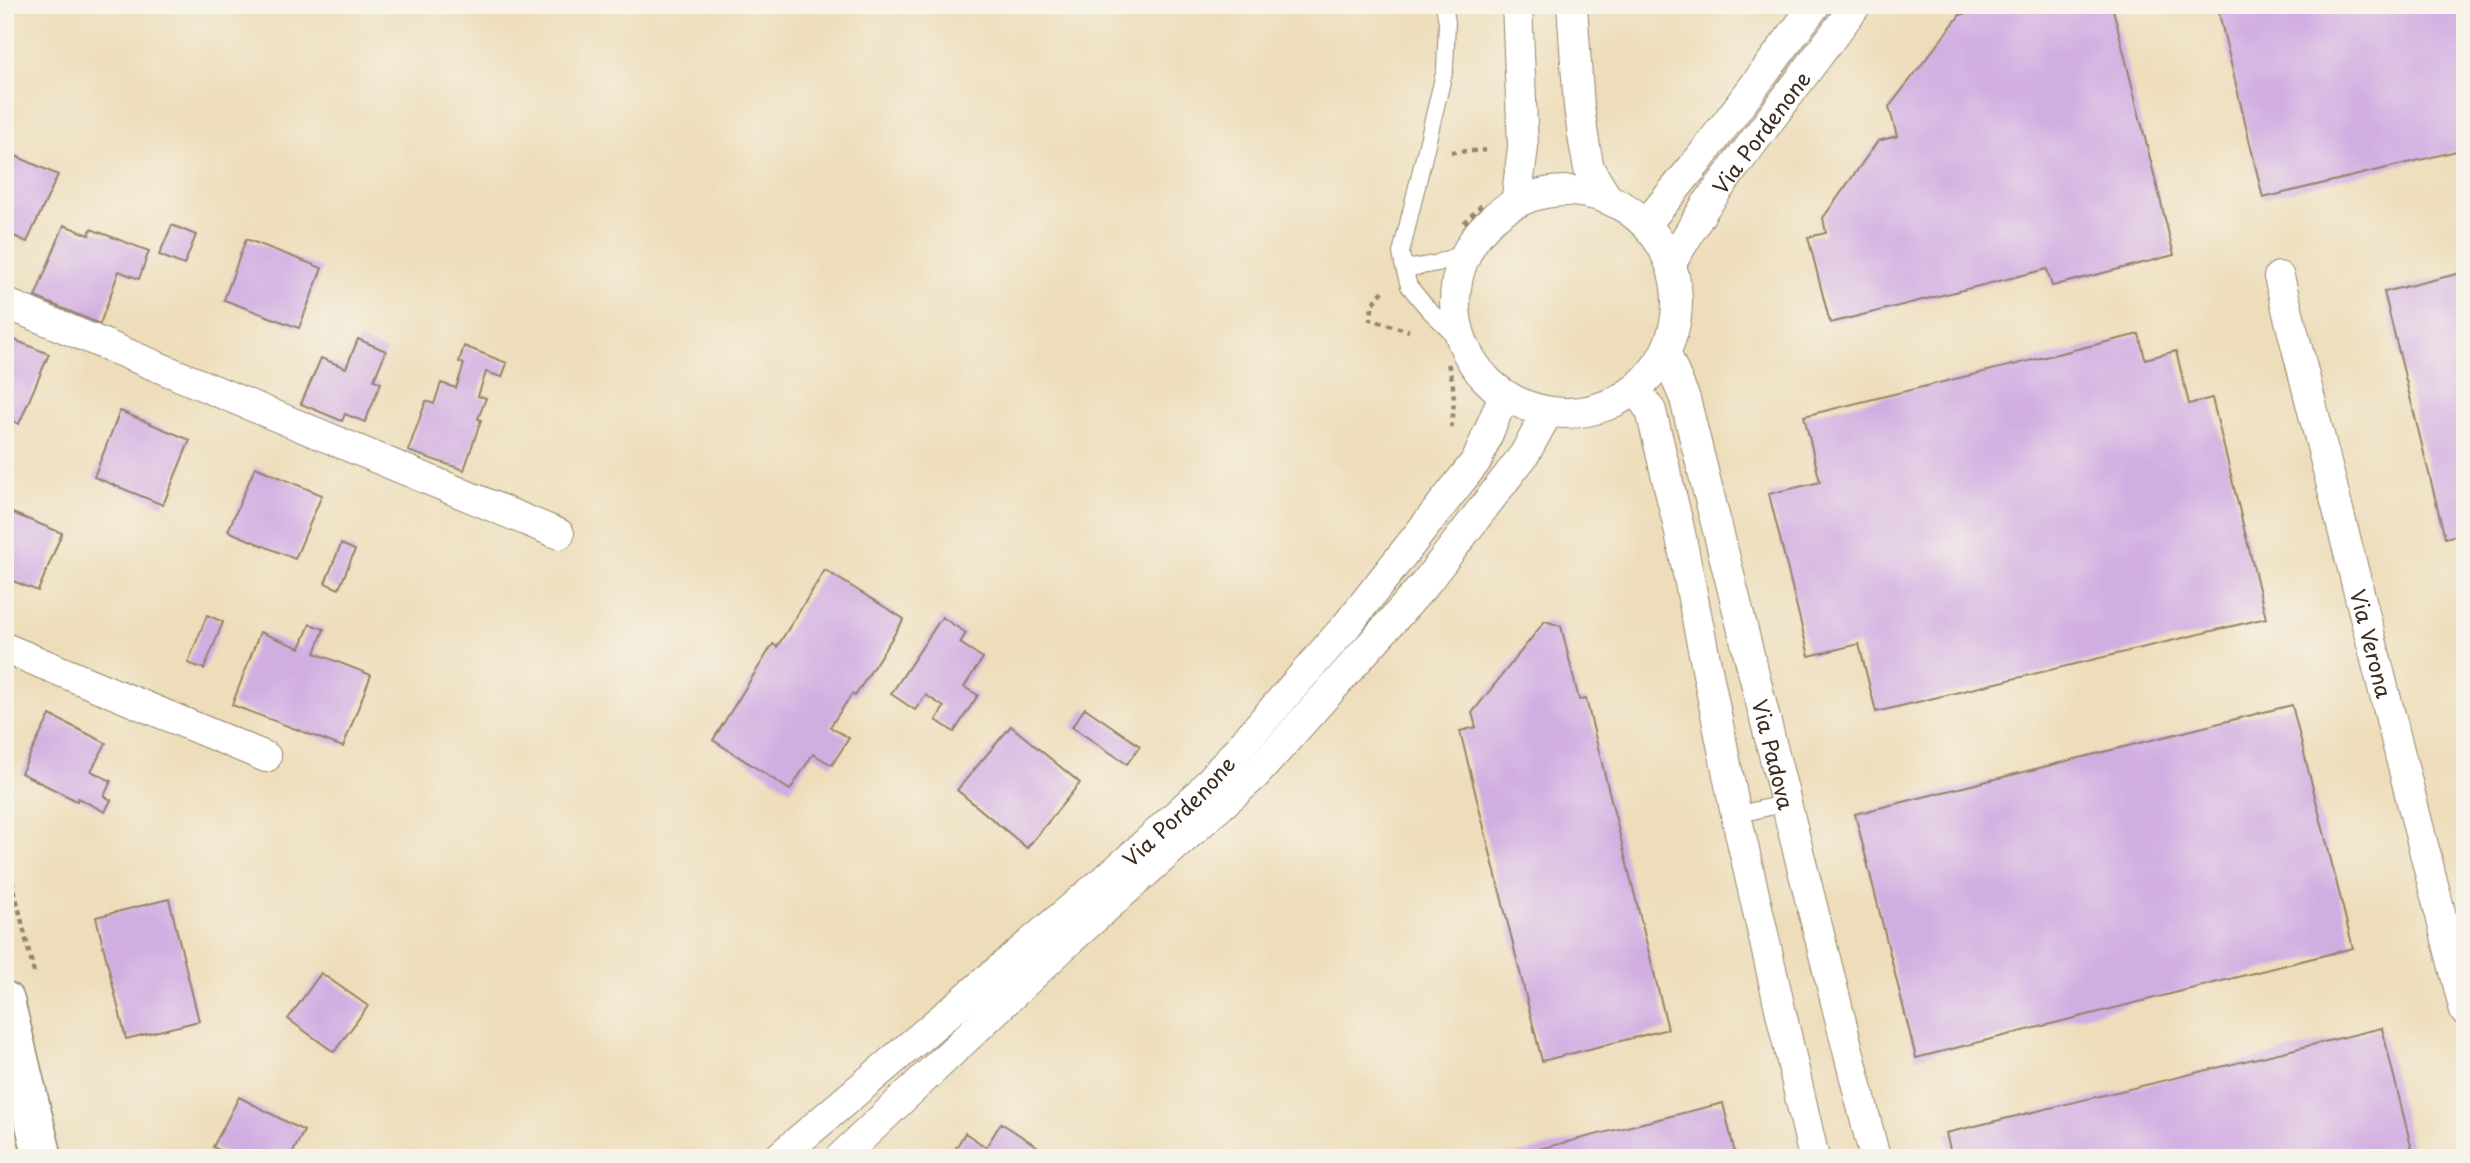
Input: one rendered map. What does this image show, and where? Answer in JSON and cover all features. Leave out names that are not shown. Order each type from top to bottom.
[{"type":"main road","points":[[5,1001],[43,1158]]},
{"type":"street","points":[[1502,200],[1577,191],[1607,198],[1628,209],[1646,224],[1661,242],[1671,263],[1678,293],[1676,324],[1666,354],[1653,373],[1636,390],[1609,405],[1579,413],[1548,412],[1525,406],[1504,395],[1452,346],[1463,239],[1488,222],[1502,200],[1523,147],[1517,5]]},
{"type":"street","points":[[1572,5],[1584,142],[1589,169],[1607,198]]},
{"type":"street","name":"Via Pordenone","points":[[1646,224],[1697,162],[1815,5]]},
{"type":"street","name":"Via Pordenone","points":[[1671,263],[1706,205],[1856,5]]},
{"type":"street","name":"Via Verona","points":[[2279,277],[2465,1011]]},
{"type":"street","points":[[5,303],[559,534]]},
{"type":"street","name":"Via Padova","points":[[1666,354],[1685,400],[1875,1158]]},
{"type":"street","points":[[1636,390],[1651,411],[1679,528],[1736,815],[1814,1158]]},
{"type":"street","name":"Via Pordenone","points":[[840,1158],[1198,795],[1348,625],[1477,460],[1504,395]]},
{"type":"street","name":"Via Pordenone","points":[[778,1158],[1256,774],[1424,585],[1524,455],[1548,412]]},
{"type":"street","points":[[5,648],[266,757]]},
{"type":"lane","points":[[1444,5],[1447,22],[1445,69],[1401,253],[1409,285],[1452,346]]},
{"type":"lane","points":[[1403,264],[1411,268],[1438,263],[1463,239]]},
{"type":"lane","points":[[1736,815],[1786,803]]},
{"type":"path","points":[[1463,239],[1476,212],[1502,200]]},
{"type":"path","points":[[1403,264],[1373,304],[1370,319],[1410,331]]},
{"type":"path","points":[[1448,436],[1454,407],[1452,346]]},
{"type":"building","points":[[1982,5],[2112,5],[2174,255],[2052,286],[2047,269],[1830,323],[1808,237],[1826,233],[1823,218],[1878,141],[1897,136],[1889,107],[1960,15],[1983,9]]},
{"type":"building","points":[[2217,5],[2465,5],[2465,149],[2263,198]]},
{"type":"building","points":[[5,151],[58,175],[27,242],[5,232]]},
{"type":"building","points":[[64,225],[89,235],[91,229],[149,251],[139,279],[119,271],[100,324],[35,297]]},
{"type":"building","points":[[172,225],[196,235],[184,265],[159,255]]},
{"type":"building","points":[[246,239],[322,268],[299,328],[224,300]]},
{"type":"building","points":[[2465,272],[2465,533],[2445,538],[2384,292]]},
{"type":"building","points":[[2139,334],[2145,359],[2176,351],[2189,404],[2212,398],[2266,618],[1876,712],[1859,644],[1809,656],[1769,494],[1820,482],[1804,416]]},
{"type":"building","points":[[5,336],[49,354],[19,424],[5,418]]},
{"type":"building","points":[[358,339],[386,351],[374,380],[381,383],[365,422],[345,414],[342,421],[301,404],[321,358],[346,368]]},
{"type":"building","points":[[464,346],[507,363],[502,377],[486,372],[478,396],[486,398],[464,470],[408,451],[426,401],[434,404],[441,383],[456,388],[464,364],[459,362]]},
{"type":"building","points":[[120,411],[190,440],[163,505],[94,477]]},
{"type":"building","points":[[255,467],[322,495],[295,559],[228,531]]},
{"type":"building","points":[[5,510],[62,533],[38,591],[5,578]]},
{"type":"building","points":[[341,544],[355,550],[339,589],[325,583]]},
{"type":"building","points":[[825,570],[904,619],[855,696],[852,694],[830,727],[849,738],[832,765],[813,754],[790,790],[713,740],[773,644],[777,647]]},
{"type":"building","points":[[207,615],[223,622],[204,669],[188,663]]},
{"type":"building","points":[[942,617],[966,633],[960,643],[983,658],[964,687],[978,695],[954,732],[936,720],[944,707],[926,695],[915,710],[891,694]]},
{"type":"building","points":[[1545,621],[1561,626],[1579,700],[1586,699],[1668,1029],[1542,1061],[1460,731],[1476,727],[1472,713]]},
{"type":"building","points":[[310,624],[324,629],[315,653],[371,675],[343,747],[232,705],[260,632],[300,648]]},
{"type":"building","points":[[2292,705],[2353,948],[1916,1058],[1855,814]]},
{"type":"building","points":[[1085,708],[1140,746],[1127,764],[1072,727]]},
{"type":"building","points":[[50,715],[106,743],[91,771],[111,781],[104,796],[111,800],[105,812],[21,773]]},
{"type":"building","points":[[1011,726],[1080,783],[1027,848],[957,790]]},
{"type":"building","points":[[169,899],[199,1021],[126,1039],[96,917]]},
{"type":"building","points":[[321,973],[368,1006],[334,1052],[288,1019]]},
{"type":"building","points":[[2382,1028],[2414,1158],[1952,1158],[1946,1133]]},
{"type":"building","points":[[239,1097],[304,1131],[290,1158],[226,1158],[227,1154],[213,1147]]},
{"type":"building","points":[[1723,1103],[1736,1158],[1507,1158],[1507,1157]]},
{"type":"building","points":[[1001,1123],[1055,1158],[950,1158],[965,1133],[986,1147]]}]
